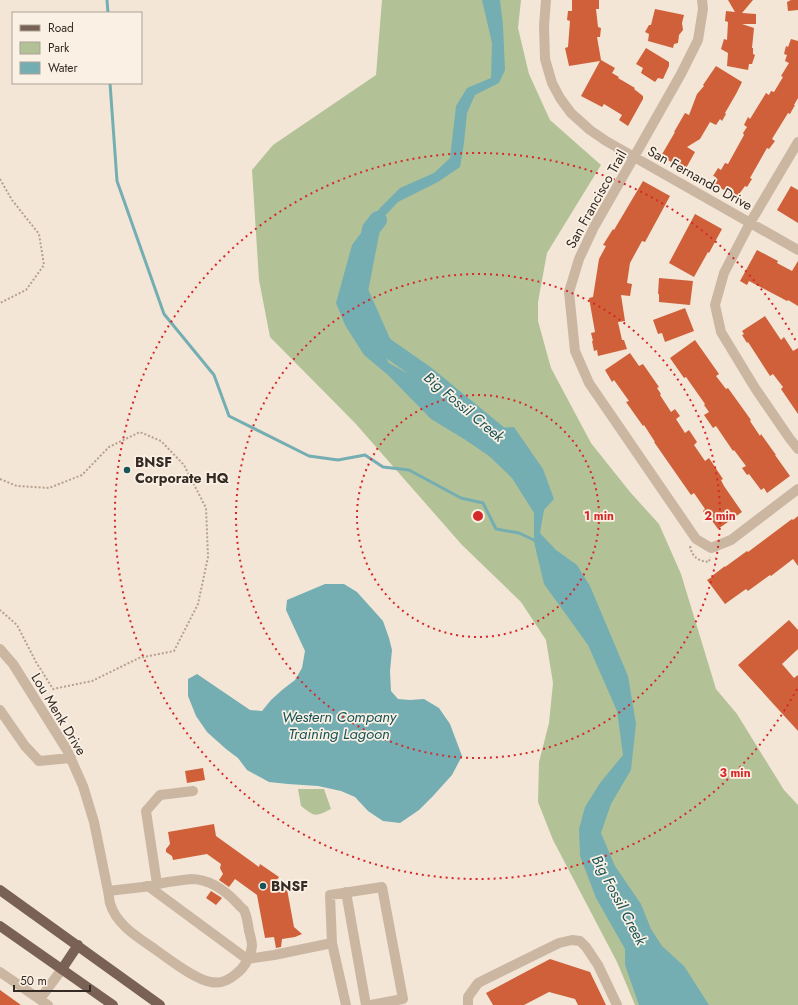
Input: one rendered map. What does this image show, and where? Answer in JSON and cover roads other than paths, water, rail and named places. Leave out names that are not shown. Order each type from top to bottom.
[{"type":"main road","points":[[0,890],[160,1005]]},
{"type":"main road","points":[[0,926],[113,1005]]},
{"type":"main road","points":[[62,969],[78,945]]},
{"type":"street","name":"San Fernando Drive","points":[[546,0],[544,26],[545,59],[552,83],[560,98],[571,113],[590,130],[634,157],[798,250]]},
{"type":"street","name":"San Francisco Trail","points":[[702,0],[703,9],[698,40],[594,227],[579,260],[569,292],[575,351],[589,383],[696,539],[711,548],[731,540],[798,490]]},
{"type":"street","points":[[798,142],[750,223],[724,273],[715,305],[721,332],[754,388],[798,449]]},
{"type":"street","name":"Lou Menk Drive","points":[[0,649],[13,664],[71,758],[83,786],[94,822],[110,904],[124,926],[185,970],[205,981],[213,983],[230,979],[241,970],[250,954],[252,946],[248,922],[244,911],[222,889],[208,881],[191,879],[108,891]]},
{"type":"street","points":[[0,710],[25,746],[39,761],[71,758]]},
{"type":"street","points":[[192,791],[160,795],[146,811],[152,885],[247,959],[332,943]]},
{"type":"street","points":[[346,1005],[332,943],[330,895],[382,887],[402,999],[371,1005]]},
{"type":"street","points":[[346,892],[366,1005]]},
{"type":"street","points":[[468,1005],[468,997],[478,984],[559,943],[572,940],[580,941],[586,947],[598,965],[617,1005]]},
{"type":"street","points":[[0,972],[44,1002],[62,969]]},
{"type":"water","points":[[482,0],[500,0],[503,25],[505,70],[499,83],[475,95],[467,113],[460,167],[438,182],[398,202],[381,220],[359,255],[356,293],[368,328],[389,363],[441,392],[453,404],[496,428],[514,427],[543,469],[554,499],[544,510],[540,533],[556,550],[577,565],[590,586],[628,676],[636,724],[631,770],[611,804],[601,833],[615,866],[641,904],[651,929],[662,946],[684,966],[709,1005],[639,1005],[625,965],[625,949],[596,898],[580,856],[579,829],[585,807],[600,783],[623,755],[617,711],[588,645],[544,584],[534,542],[534,513],[512,478],[489,456],[431,419],[388,375],[364,355],[345,325],[336,303],[352,245],[380,208],[400,188],[434,173],[450,158],[456,106],[467,88],[491,78],[492,43]]},
{"type":"water","name":"Western Company Training Lagoon","points":[[325,584],[344,584],[357,592],[383,621],[392,650],[390,671],[391,691],[398,699],[424,699],[439,708],[450,724],[462,756],[452,775],[433,796],[419,810],[400,823],[383,821],[368,811],[355,797],[341,791],[318,786],[269,782],[247,770],[238,758],[207,732],[196,716],[188,696],[188,679],[197,674],[250,710],[262,711],[271,700],[295,680],[302,668],[305,651],[286,610],[287,600]]},
{"type":"waterway","points":[[107,0],[108,12]]},
{"type":"waterway","points":[[110,84],[117,181],[164,314],[214,375],[229,416],[309,456],[338,460],[365,455],[383,467],[409,470],[461,498],[483,503],[496,529],[519,533],[536,541]]},
{"type":"waterway","name":"Big Fossil Creek","points":[[378,220],[371,229],[359,291],[383,345],[426,375],[498,434]]},
{"type":"place","name":"BNSF Corporate HQ","points":[[127,470]]},
{"type":"place","name":"BNSF","points":[[263,886]]}]
